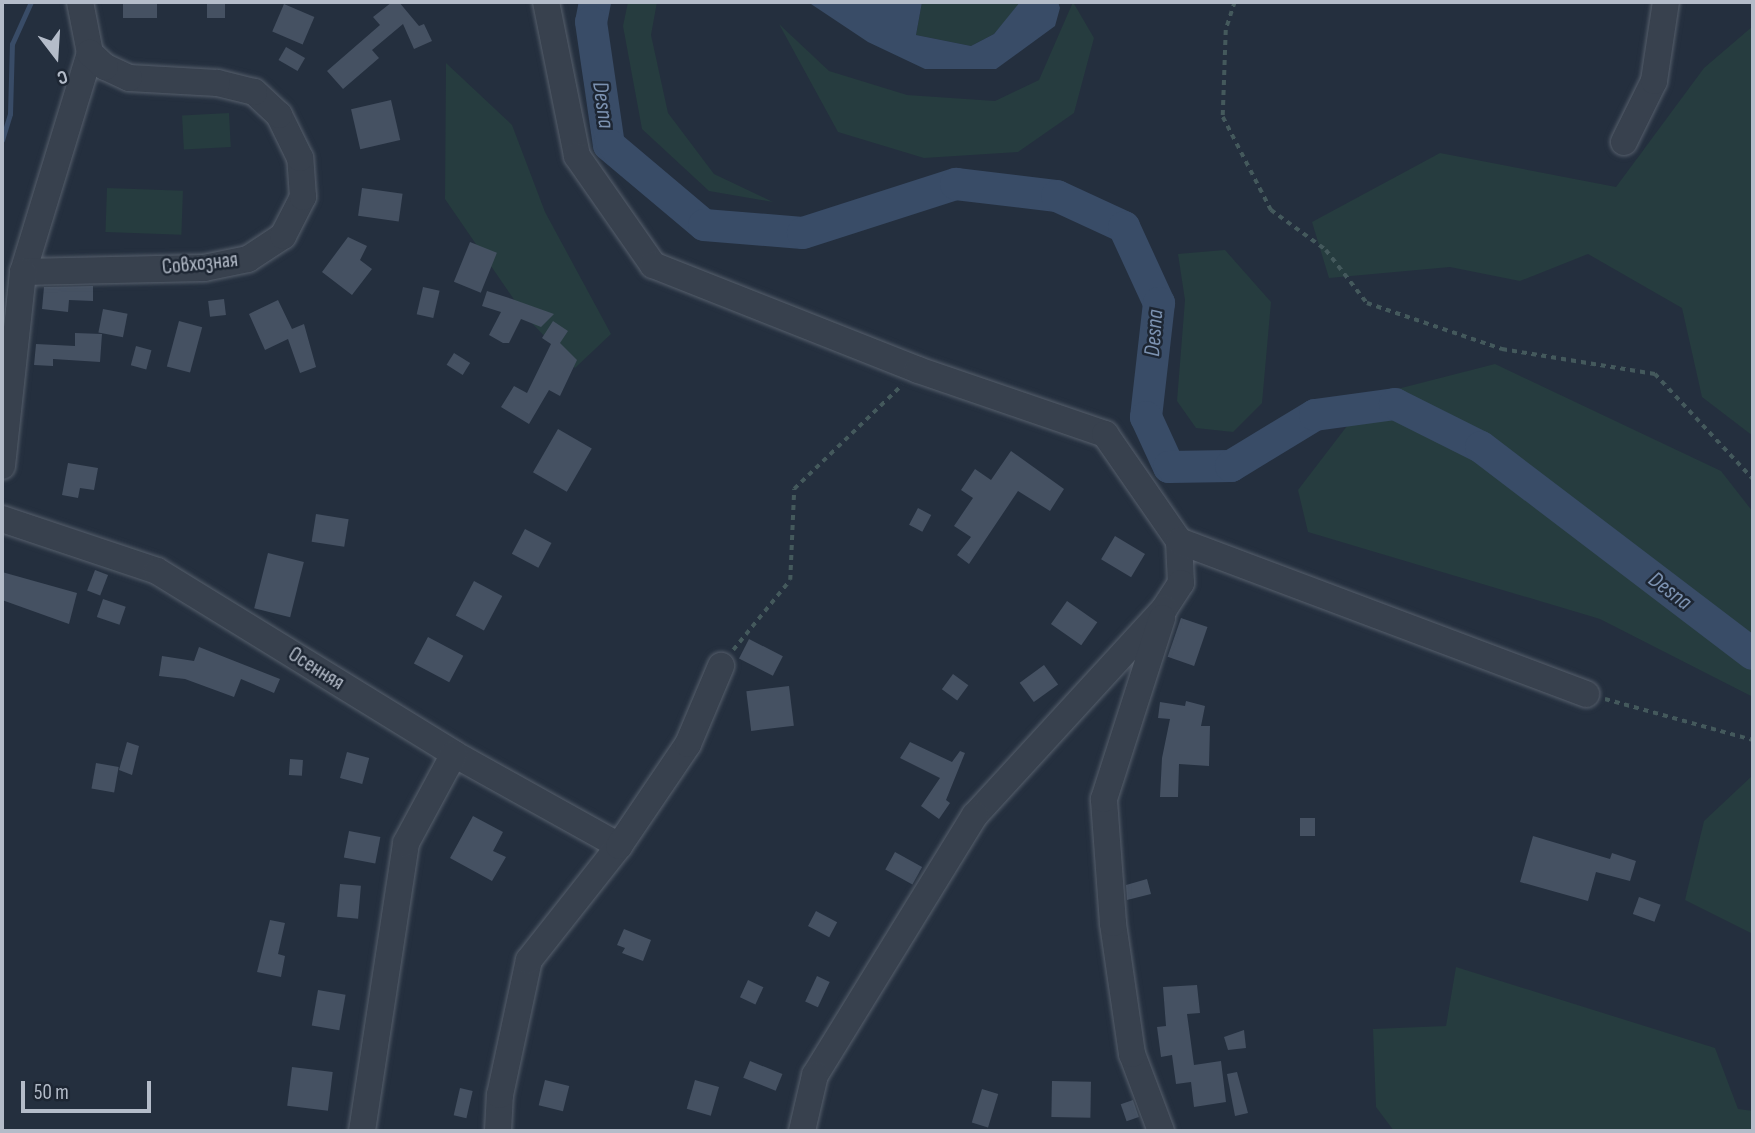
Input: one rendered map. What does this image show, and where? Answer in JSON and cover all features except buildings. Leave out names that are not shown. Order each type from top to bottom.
[{"type":"street","points":[[2,466],[23,272],[90,53],[80,2]]},
{"type":"street","points":[[546,2],[577,156],[653,265],[918,370],[1105,433],[1179,541],[1181,583],[1164,609],[975,815],[815,1075],[802,1131]]},
{"type":"street","points":[[1624,142],[1654,81],[1666,2]]},
{"type":"street","name":"Совхозная","points":[[23,272],[204,268],[248,259],[283,236],[303,197],[300,158],[279,115],[254,92],[217,83],[129,78],[105,67],[90,53]]},
{"type":"street","name":"Осенняя","points":[[2,519],[157,571],[454,754],[618,846]]},
{"type":"street","points":[[1179,541],[1586,694]]},
{"type":"street","points":[[1161,1131],[1132,1054],[1113,923],[1104,799],[1164,609]]},
{"type":"street","points":[[498,1131],[500,1095],[529,960],[618,846],[688,744],[721,666]]},
{"type":"street","points":[[362,1131],[407,843],[454,754]]},
{"type":"path","points":[[1235,2],[1226,30],[1223,117],[1270,210],[1326,250],[1367,303],[1502,349],[1655,374],[1753,479]]},
{"type":"path","points":[[721,666],[790,580],[794,489],[918,370]]},
{"type":"path","points":[[1586,694],[1753,740]]},
{"type":"green space","points":[[628,2],[657,2],[651,35],[668,113],[714,174],[773,202],[709,191],[642,129],[623,26]]},
{"type":"green space","points":[[922,2],[1020,4],[994,34],[971,46],[916,35]]},
{"type":"green space","points":[[1073,2],[1094,38],[1074,113],[1018,152],[924,158],[838,132],[779,24],[829,71],[907,95],[995,101],[1039,80]]},
{"type":"green space","points":[[1753,26],[1753,436],[1702,397],[1682,308],[1588,254],[1520,281],[1450,267],[1329,278],[1312,222],[1440,153],[1616,187],[1704,68]]},
{"type":"green space","points":[[446,63],[512,125],[545,212],[611,334],[575,368],[526,317],[445,199]]},
{"type":"green space","points":[[229,113],[231,147],[184,149],[182,115]]},
{"type":"green space","points":[[107,188],[183,191],[181,235],[105,232]]},
{"type":"green space","points":[[1225,250],[1271,302],[1262,403],[1233,432],[1196,428],[1177,401],[1185,300],[1178,254]]},
{"type":"green space","points":[[1495,364],[1721,471],[1753,512],[1753,697],[1600,619],[1308,532],[1298,490],[1370,396]]},
{"type":"green space","points":[[1753,775],[1753,934],[1685,900],[1704,821]]},
{"type":"green space","points":[[1456,967],[1715,1048],[1738,1109],[1753,1111],[1753,1131],[1394,1131],[1376,1107],[1373,1029],[1446,1026]]},
{"type":"water","points":[[808,2],[922,2],[916,35],[971,46],[994,34],[1020,2],[1058,2],[1060,8],[1055,26],[996,69],[925,69],[868,42]]},
{"type":"waterway","points":[[2,140],[10,114],[12,44],[31,2]]},
{"type":"waterway","name":"Desna","points":[[595,2],[591,22],[609,145],[704,225],[803,233],[956,184],[1057,196],[1124,227],[1159,303],[1146,417],[1169,467],[1231,466],[1315,415],[1395,404],[1481,447],[1753,654]]}]
